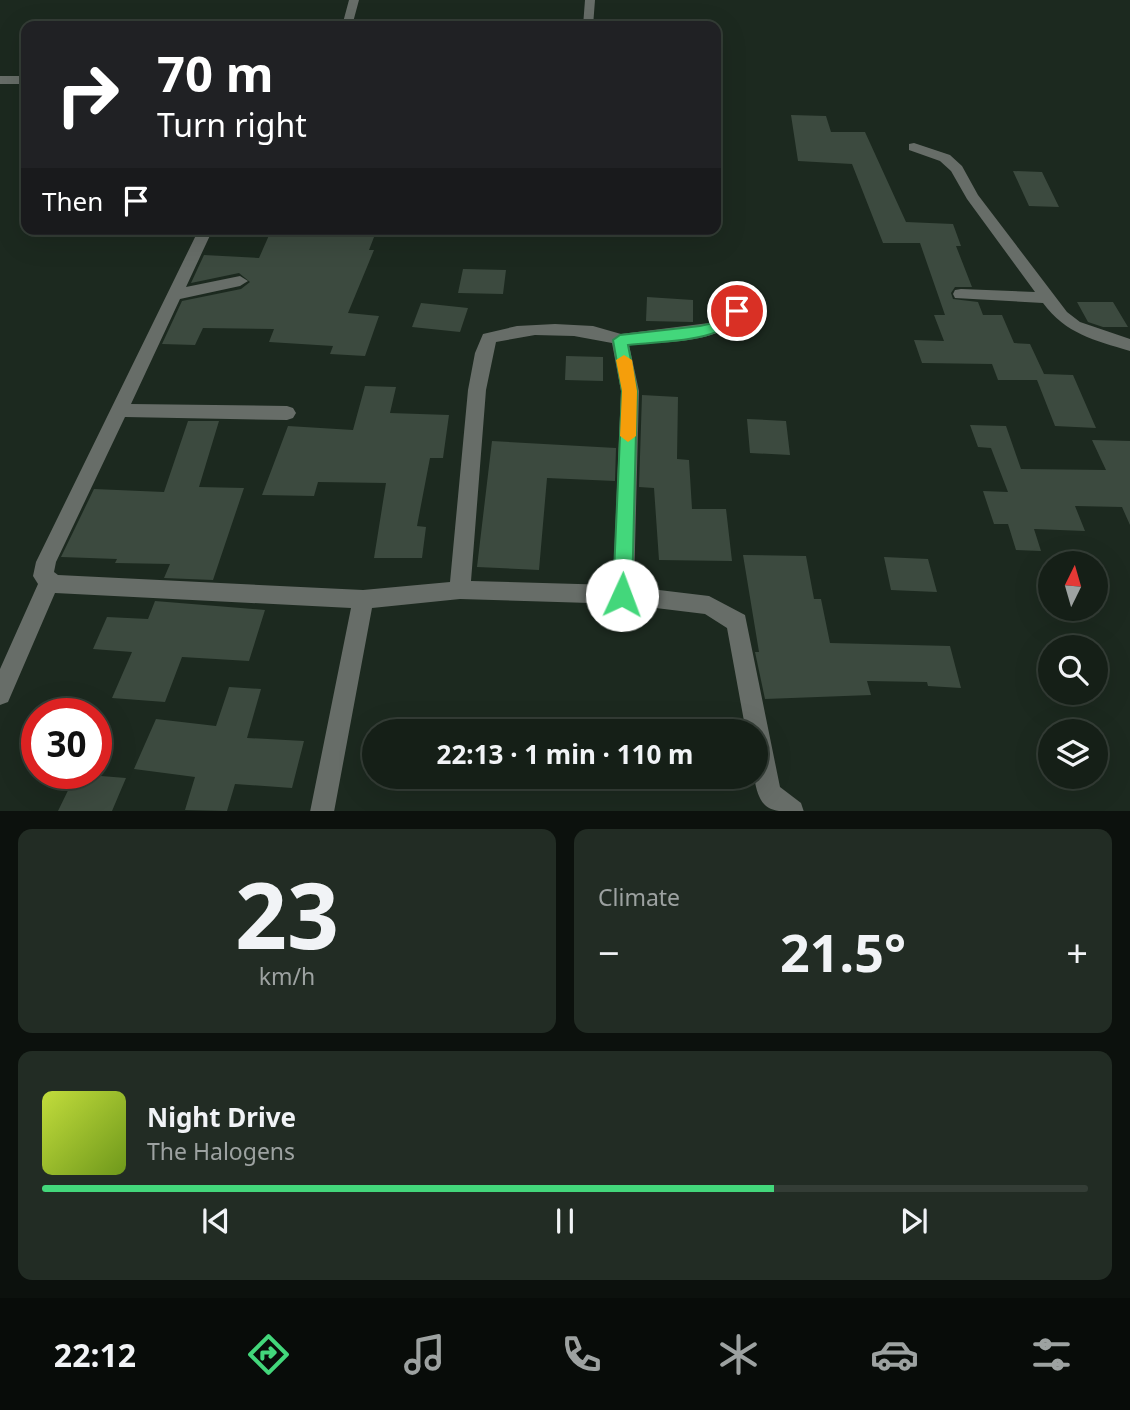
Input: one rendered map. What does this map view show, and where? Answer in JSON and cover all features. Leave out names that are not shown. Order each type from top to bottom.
[{"type":"street","points":[[348,21],[354,0]]},
{"type":"street","points":[[588,21],[590,0]]},
{"type":"street","points":[[0,80],[21,80]]},
{"type":"street","points":[[914,147],[945,158],[957,169],[972,196],[1046,298],[1074,326],[1123,342]]},
{"type":"street","points":[[203,235],[46,562],[43,576],[55,584],[363,599],[460,590],[622,595],[709,605],[737,622],[769,794],[792,811]]},
{"type":"street","points":[[174,295],[240,281]]},
{"type":"street","points":[[961,294],[1046,298]]},
{"type":"street","points":[[460,590],[477,390],[483,353],[489,338],[502,332],[547,329],[610,334],[620,340],[722,326],[737,311]]},
{"type":"street","points":[[620,340],[630,391],[622,595]]},
{"type":"street","points":[[118,410],[288,413]]},
{"type":"street","points":[[0,694],[50,581]]},
{"type":"street","points":[[322,811],[363,599]]},
{"type":"building","points":[[791,115],[826,116],[831,132],[865,132],[906,222],[953,224],[961,246],[956,246],[972,287],[955,287],[951,293],[953,299],[978,302],[983,315],[1002,315],[1014,343],[1030,344],[1044,374],[1073,375],[1096,428],[1055,426],[1037,380],[998,380],[992,364],[922,363],[914,340],[944,341],[934,315],[945,315],[920,243],[883,243],[852,164],[798,161]]},
{"type":"building","points":[[1013,171],[1042,172],[1059,207],[1029,206]]},
{"type":"building","points":[[269,235],[375,235],[369,250],[374,250],[348,313],[379,316],[365,356],[330,354],[333,346],[269,342],[274,329],[203,328],[195,345],[162,344],[182,301],[241,289],[250,282],[239,273],[191,283],[204,255],[259,258]]},
{"type":"building","points":[[463,269],[506,270],[503,294],[458,293]]},
{"type":"building","points":[[647,297],[693,300],[693,322],[646,321]]},
{"type":"building","points":[[1077,302],[1113,302],[1128,327],[1103,327],[1088,322]]},
{"type":"building","points":[[421,303],[468,308],[460,332],[412,327]]},
{"type":"building","points":[[566,356],[603,357],[603,381],[565,380]]},
{"type":"building","points":[[365,386],[396,387],[390,413],[449,415],[443,458],[430,458],[417,526],[426,527],[422,558],[374,558],[386,483],[318,482],[314,496],[262,495],[288,426],[353,430]]},
{"type":"building","points":[[642,395],[678,397],[677,459],[689,460],[692,509],[726,509],[732,561],[659,560],[654,488],[639,487]]},
{"type":"building","points":[[747,419],[786,421],[790,455],[750,453]]},
{"type":"building","points":[[188,421],[219,421],[199,487],[244,488],[213,580],[164,578],[170,564],[115,563],[117,559],[61,557],[94,489],[164,492]]},
{"type":"building","points":[[970,425],[1006,426],[1021,469],[1106,470],[1092,440],[1130,441],[1130,525],[1122,507],[1075,506],[1085,531],[1034,529],[1041,551],[1016,550],[1008,524],[994,524],[983,491],[1008,492],[991,448],[978,447]]},
{"type":"building","points":[[492,441],[616,448],[615,481],[547,478],[539,570],[477,567]]},
{"type":"building","points":[[743,555],[806,556],[814,599],[821,599],[830,643],[950,646],[961,688],[928,686],[927,682],[867,681],[871,695],[765,699],[755,652],[759,652]]},
{"type":"building","points":[[884,557],[928,559],[937,592],[891,590]]},
{"type":"building","points":[[155,601],[265,610],[249,661],[182,657],[165,702],[112,698],[132,652],[93,649],[107,617],[148,619]]},
{"type":"building","points":[[229,687],[261,689],[247,738],[304,741],[292,788],[235,784],[227,811],[185,810],[195,777],[134,769],[156,719],[216,726]]},
{"type":"building","points":[[112,777],[126,778],[112,811],[58,811],[69,789],[112,789]]},
{"type":"slow traffic","points":[[624,360],[630,391],[628,436]]},
{"type":"route","points":[[622,595],[630,391],[620,340],[722,326],[737,311]]}]
